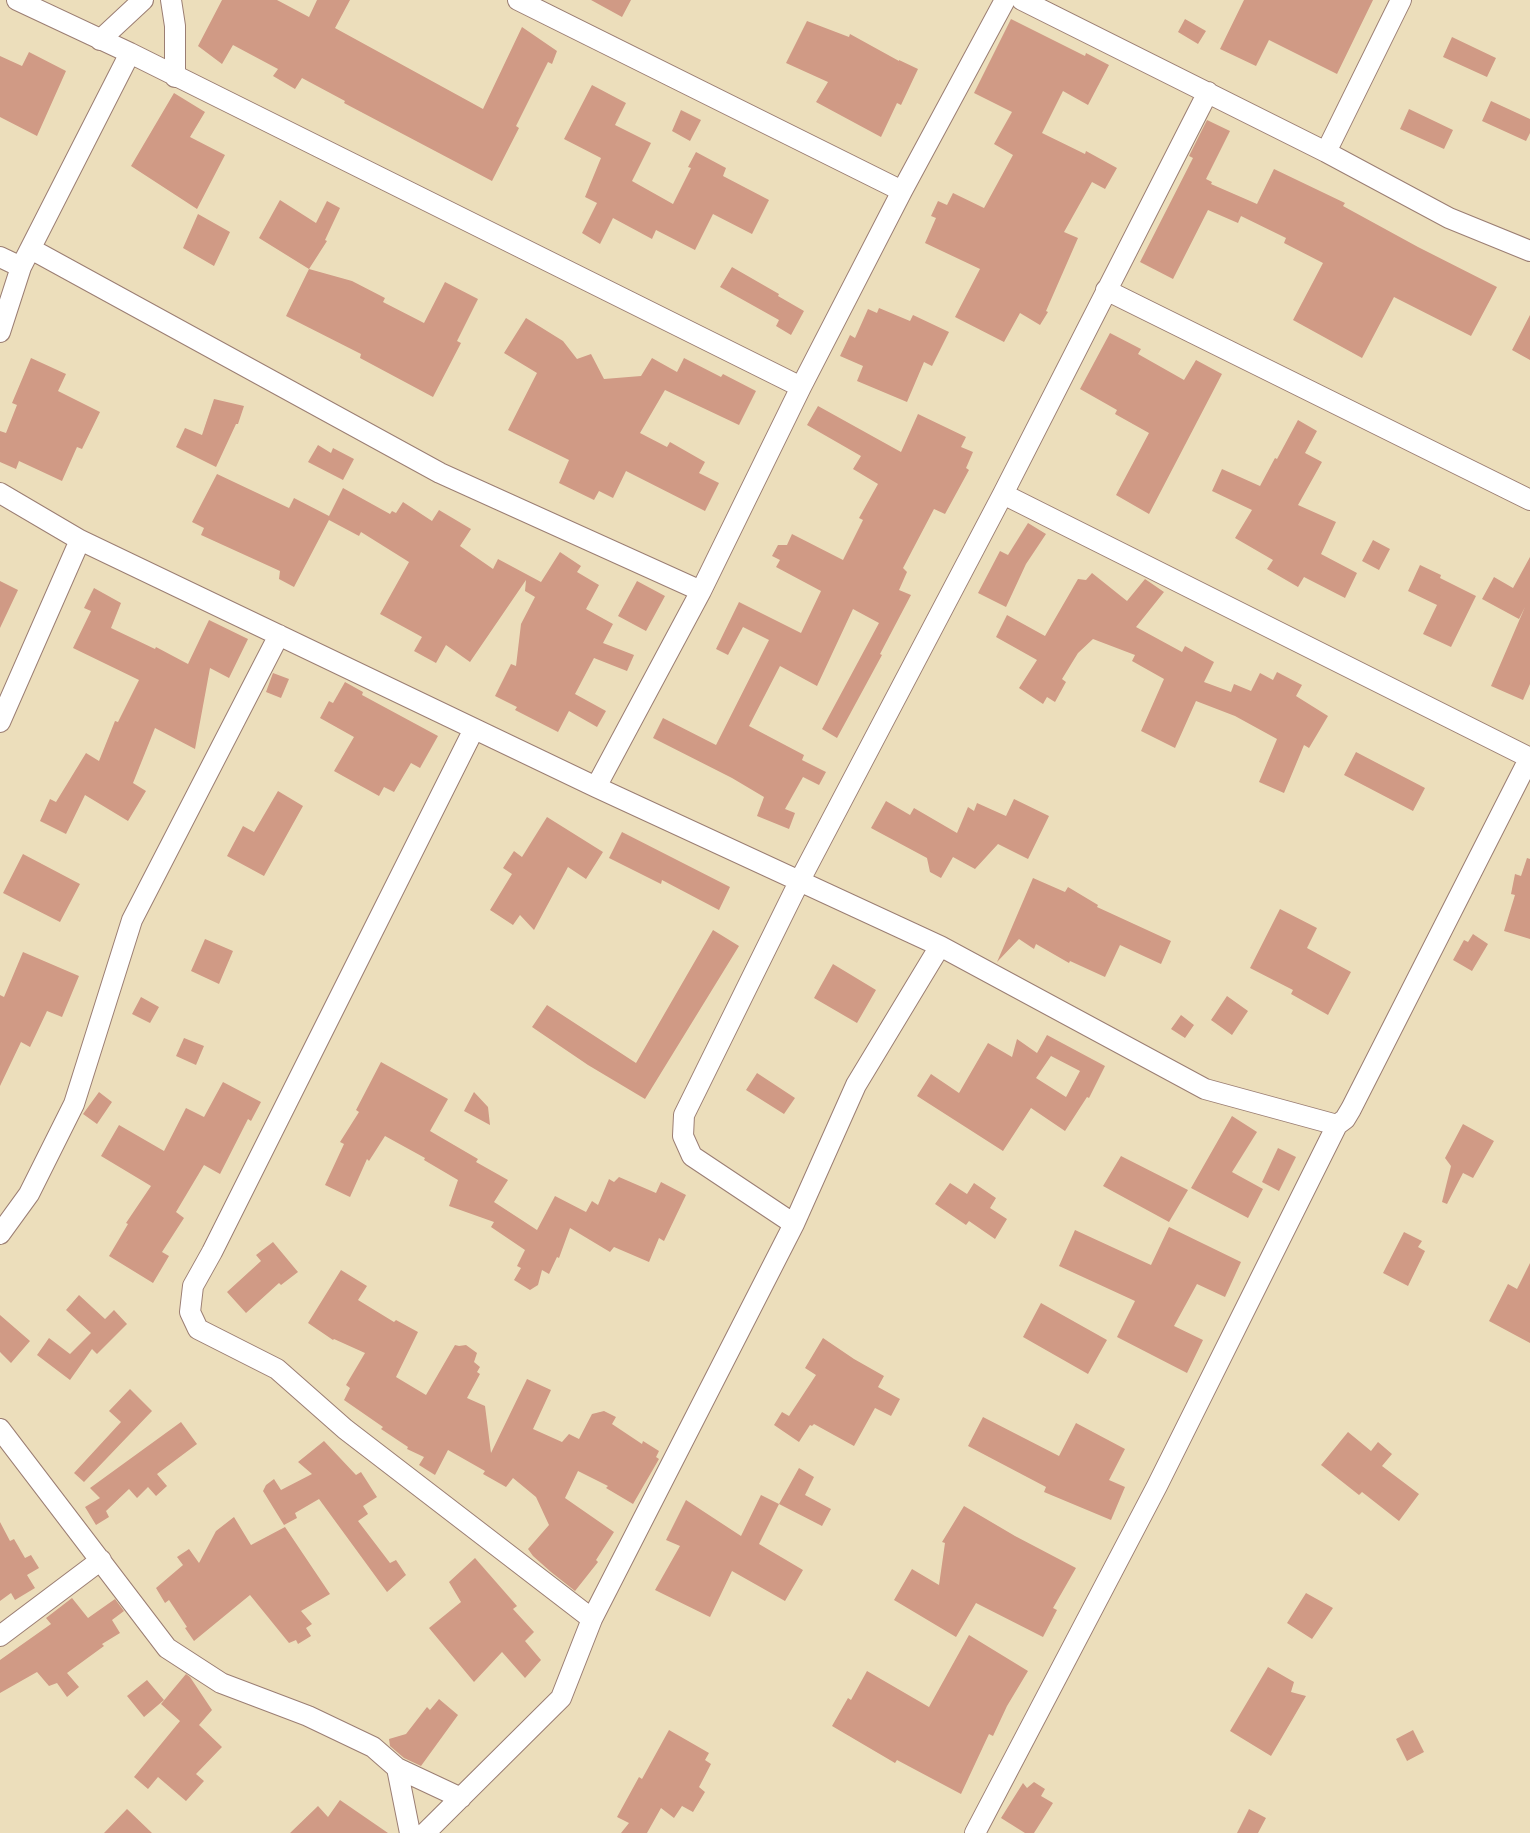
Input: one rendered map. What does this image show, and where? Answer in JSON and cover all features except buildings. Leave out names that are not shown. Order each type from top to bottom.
[{"type":"street","points":[[17,0],[130,53],[801,387]]},
{"type":"street","points":[[100,40],[143,0]]},
{"type":"street","points":[[171,0],[175,26],[175,77]]},
{"type":"street","points":[[518,0],[902,191]]},
{"type":"street","points":[[596,787],[701,591],[801,387],[902,191],[1005,0]]},
{"type":"street","points":[[1022,0],[1326,152],[1449,218],[1529,250]]},
{"type":"street","points":[[1326,152],[1401,0]]},
{"type":"street","points":[[0,332],[21,267],[130,53]]},
{"type":"street","points":[[794,1224],[692,1156],[683,1136],[684,1115],[800,880],[1003,494],[1208,92]]},
{"type":"street","points":[[31,249],[440,473],[701,591]]},
{"type":"street","points":[[0,256],[21,267]]},
{"type":"street","points":[[1106,290],[1530,500]]},
{"type":"street","points":[[0,493],[80,540],[596,787],[940,946],[1205,1089],[1336,1125]]},
{"type":"street","points":[[975,1833],[1157,1486],[1336,1125],[1345,1119],[1352,1109],[1530,758],[1003,494]]},
{"type":"street","points":[[0,722],[80,540]]},
{"type":"street","points":[[0,1234],[29,1194],[74,1104],[132,920],[279,635]]},
{"type":"street","points":[[474,729],[193,1286],[190,1312],[198,1329],[277,1369],[345,1429],[592,1619]]},
{"type":"street","points":[[425,1833],[561,1698],[592,1619],[794,1224],[856,1085],[940,946]]},
{"type":"street","points":[[0,1429],[167,1648],[221,1683],[308,1716],[373,1747],[397,1768],[460,1798]]},
{"type":"street","points":[[0,1636],[101,1560]]},
{"type":"street","points":[[397,1768],[410,1833]]}]
